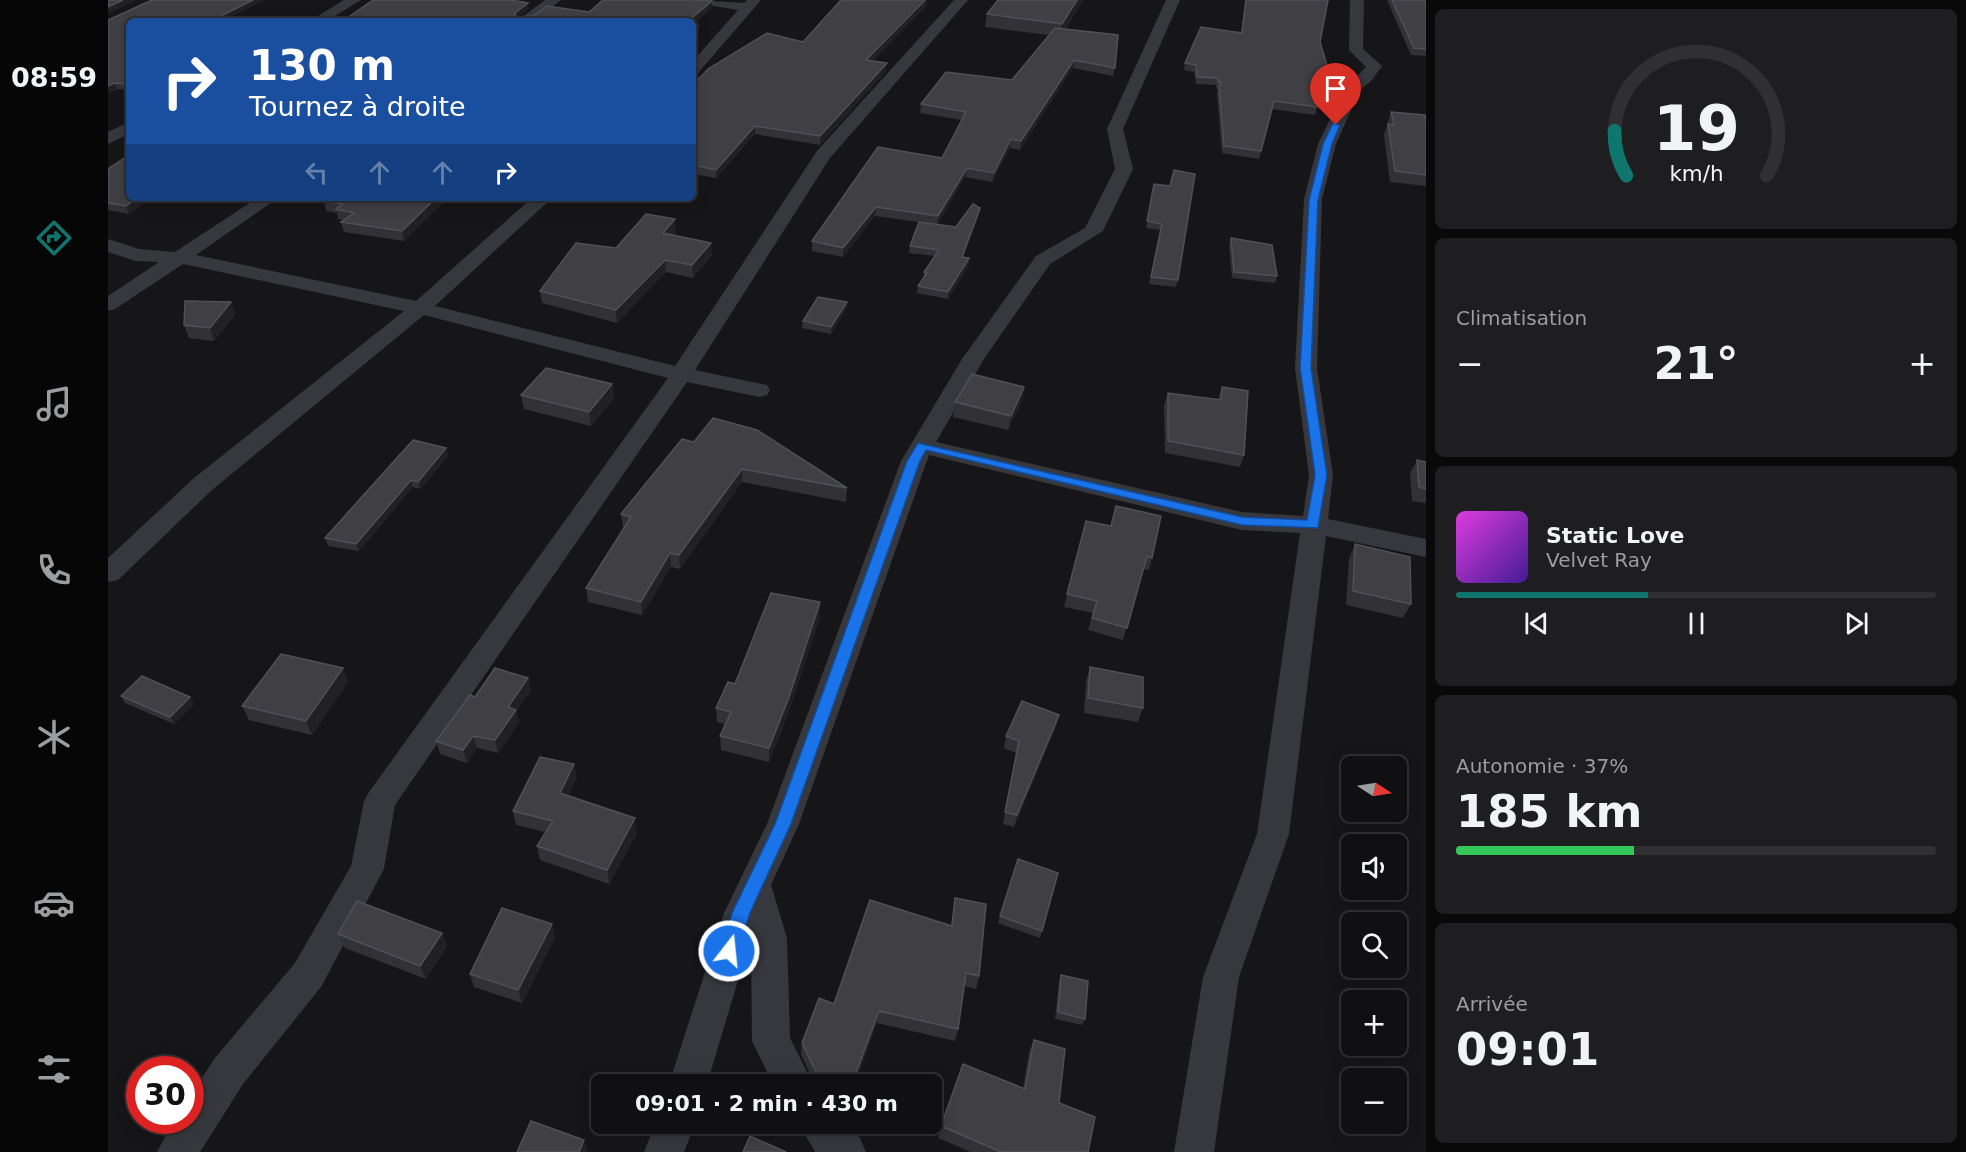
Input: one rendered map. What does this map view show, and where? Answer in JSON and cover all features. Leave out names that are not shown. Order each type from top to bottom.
[{"type":"street","points":[[322,18],[354,0]]},
{"type":"street","points":[[528,18],[554,0]]},
{"type":"street","points":[[702,0],[750,3]]},
{"type":"street","points":[[177,1152],[230,1071],[308,975],[367,869],[380,801],[654,416],[823,155],[961,0]]},
{"type":"street","points":[[691,1074],[741,913],[783,824],[914,461],[973,359],[1043,260],[1093,231],[1124,169],[1115,129],[1173,0]]},
{"type":"street","points":[[1194,1152],[1221,977],[1273,834],[1321,475],[1306,368],[1313,200],[1327,144],[1353,88],[1367,77],[1374,66],[1356,50],[1357,0]]},
{"type":"street","points":[[696,67],[718,44],[750,3]]},
{"type":"street","points":[[108,139],[126,129]]},
{"type":"street","points":[[108,305],[183,258],[265,201]]},
{"type":"street","points":[[108,573],[204,484],[420,308],[540,201]]},
{"type":"street","points":[[108,245],[136,255],[183,258],[420,308],[680,374],[759,390]]},
{"type":"street","points":[[922,446],[1242,521],[1313,525],[1426,548]]},
{"type":"street","points":[[754,885],[769,938],[768,986],[771,1041],[789,1074]]},
{"type":"street","points":[[664,1152],[671,1134]]},
{"type":"street","points":[[826,1134],[833,1144],[846,1152]]},
{"type":"building","points":[[108,0],[123,0],[108,7]]},
{"type":"building","points":[[152,0],[253,0],[217,18],[126,18],[126,84],[115,83],[108,86],[108,20]]},
{"type":"building","points":[[373,0],[511,0],[528,3],[515,13],[516,17],[533,16],[547,6],[589,12],[603,0],[712,1],[692,18],[347,18]]},
{"type":"building","points":[[841,0],[925,0],[866,60],[887,63],[820,136],[755,126],[716,170],[696,166],[696,82],[708,69],[767,33],[803,42]]},
{"type":"building","points":[[998,0],[1077,0],[1062,24],[987,14]]},
{"type":"building","points":[[1246,0],[1328,0],[1320,42],[1328,69],[1321,68],[1317,107],[1274,101],[1261,151],[1224,146],[1219,87],[1221,82],[1218,82],[1218,78],[1197,77],[1196,65],[1185,63],[1201,27],[1242,33]]},
{"type":"building","points":[[1392,0],[1426,0],[1426,49],[1414,48]]},
{"type":"building","points":[[1055,28],[1118,35],[1115,68],[1074,60],[1021,141],[1011,139],[994,173],[967,168],[938,216],[876,207],[843,248],[812,241],[878,147],[942,158],[966,112],[921,104],[946,72],[1012,80]]},
{"type":"building","points":[[1391,112],[1425,115],[1426,175],[1395,171],[1388,124],[1394,125]]},
{"type":"building","points":[[126,157],[126,201],[133,201],[126,206],[108,203],[108,169]]},
{"type":"building","points":[[1174,170],[1195,174],[1178,280],[1151,277],[1162,224],[1147,221],[1154,184],[1170,186]]},
{"type":"building","points":[[324,201],[433,201],[402,231],[341,222],[354,213],[336,209],[342,204]]},
{"type":"building","points":[[973,204],[980,208],[962,257],[969,258],[948,292],[918,286],[927,273],[924,272],[939,250],[910,246],[919,222],[956,227]]},
{"type":"building","points":[[646,214],[675,219],[663,233],[711,243],[692,265],[665,260],[616,310],[540,291],[576,243],[616,248]]},
{"type":"building","points":[[1231,238],[1272,245],[1277,276],[1234,272]]},
{"type":"building","points":[[818,297],[847,302],[831,327],[803,321]]},
{"type":"building","points":[[185,301],[231,302],[210,328],[184,325]]},
{"type":"building","points":[[546,368],[612,384],[589,412],[521,395]]},
{"type":"building","points":[[972,374],[1024,387],[1011,416],[955,402]]},
{"type":"building","points":[[1222,387],[1248,391],[1244,455],[1168,441],[1168,393],[1221,400]]},
{"type":"building","points":[[713,418],[757,430],[847,488],[742,469],[679,555],[670,553],[641,602],[586,588],[631,517],[621,514],[682,439],[694,442]]},
{"type":"building","points":[[413,440],[446,448],[418,482],[411,480],[356,544],[325,538]]},
{"type":"building","points":[[1417,460],[1426,462],[1426,489],[1419,487]]},
{"type":"building","points":[[1116,506],[1161,516],[1152,558],[1147,556],[1127,628],[1092,618],[1097,601],[1067,594],[1086,521],[1111,526]]},
{"type":"building","points":[[1355,544],[1410,557],[1411,604],[1353,591]]},
{"type":"building","points":[[771,593],[820,602],[789,697],[769,748],[720,736],[731,712],[716,708],[728,682],[735,684]]},
{"type":"building","points":[[281,654],[343,668],[306,721],[242,706]]},
{"type":"building","points":[[1090,667],[1143,677],[1143,708],[1088,698]]},
{"type":"building","points":[[495,668],[528,678],[508,707],[516,710],[495,740],[473,736],[463,750],[436,741],[470,695],[475,697]]},
{"type":"building","points":[[142,676],[190,697],[170,717],[121,696]]},
{"type":"building","points":[[1022,701],[1059,715],[1017,815],[1005,812],[1019,741],[1006,736]]},
{"type":"building","points":[[540,757],[574,764],[560,793],[635,818],[607,870],[537,846],[553,821],[513,811]]},
{"type":"building","points":[[1018,859],[1058,873],[1042,931],[1000,916]]},
{"type":"building","points":[[955,898],[986,904],[979,976],[966,973],[958,1029],[879,1011],[856,1074],[816,1072],[802,1043],[819,998],[834,1004],[870,900],[952,926]]},
{"type":"building","points":[[357,901],[442,933],[420,966],[338,934]]},
{"type":"building","points":[[502,908],[552,924],[518,990],[470,974]]},
{"type":"building","points":[[1061,975],[1088,981],[1085,1019],[1058,1012]]},
{"type":"building","points":[[1034,1040],[1065,1049],[1059,1103],[1095,1117],[1088,1152],[1001,1152],[942,1126],[963,1064],[1025,1089]]},
{"type":"building","points":[[531,1121],[584,1140],[579,1152],[517,1152]]},
{"type":"building","points":[[750,1136],[786,1152],[743,1152]]},
{"type":"route","points":[[729,951],[741,913],[783,824],[914,461],[922,446],[1242,521],[1313,525],[1321,475],[1306,368],[1313,200],[1327,144],[1336,125]]}]
